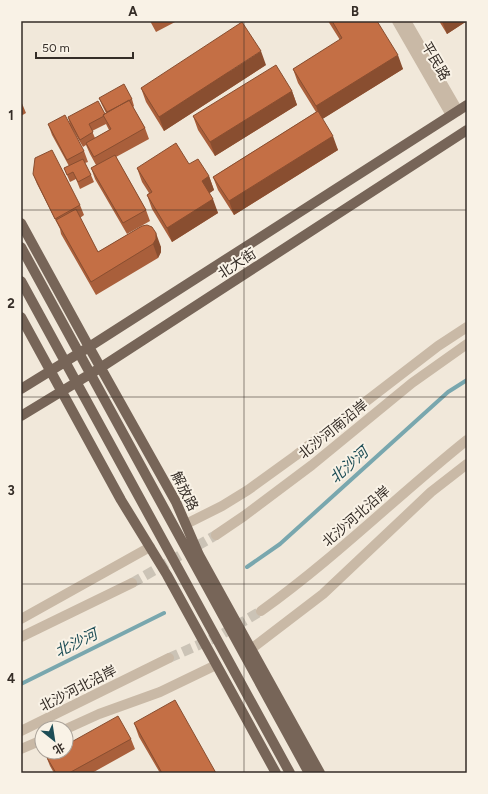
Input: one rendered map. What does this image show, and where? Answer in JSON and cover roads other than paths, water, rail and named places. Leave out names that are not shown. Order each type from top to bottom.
[{"type":"main road","points":[[21,389],[467,105]]},
{"type":"main road","name":"北大街","points":[[21,416],[100,368],[467,130]]},
{"type":"main road","name":"解放路","points":[[21,223],[100,368],[176,502],[199,555],[320,773]]},
{"type":"main road","name":"解放路","points":[[21,247],[309,773]]},
{"type":"main road","points":[[21,281],[290,773]]},
{"type":"main road","points":[[21,317],[121,500],[167,575],[276,773]]},
{"type":"street","name":"平民路","points":[[397,21],[454,113]]},
{"type":"street","name":"平民路","points":[[406,21],[454,113]]},
{"type":"street","points":[[186,524],[222,506],[248,490],[301,452],[438,346],[467,327]]},
{"type":"street","name":"北沙河南沿岸","points":[[216,535],[312,465],[412,383],[467,344]]},
{"type":"street","name":"北沙河北沿岸","points":[[261,611],[285,594],[432,468],[467,440]]},
{"type":"street","points":[[251,649],[323,594],[431,492],[467,464]]},
{"type":"street","points":[[21,619],[150,547]]},
{"type":"street","points":[[21,638],[132,583]]},
{"type":"street","name":"北沙河北沿岸","points":[[21,731],[169,658]]},
{"type":"street","points":[[74,725],[99,714],[160,692],[216,665]]},
{"type":"street","points":[[21,749],[34,743]]},
{"type":"waterway","name":"北沙河","points":[[247,567],[280,544],[448,392],[467,380]]},
{"type":"waterway","name":"北沙河","points":[[21,684],[164,613]]},
{"type":"tunnel","points":[[132,583],[216,535]]},
{"type":"tunnel","points":[[169,658],[219,636],[261,611]]}]
